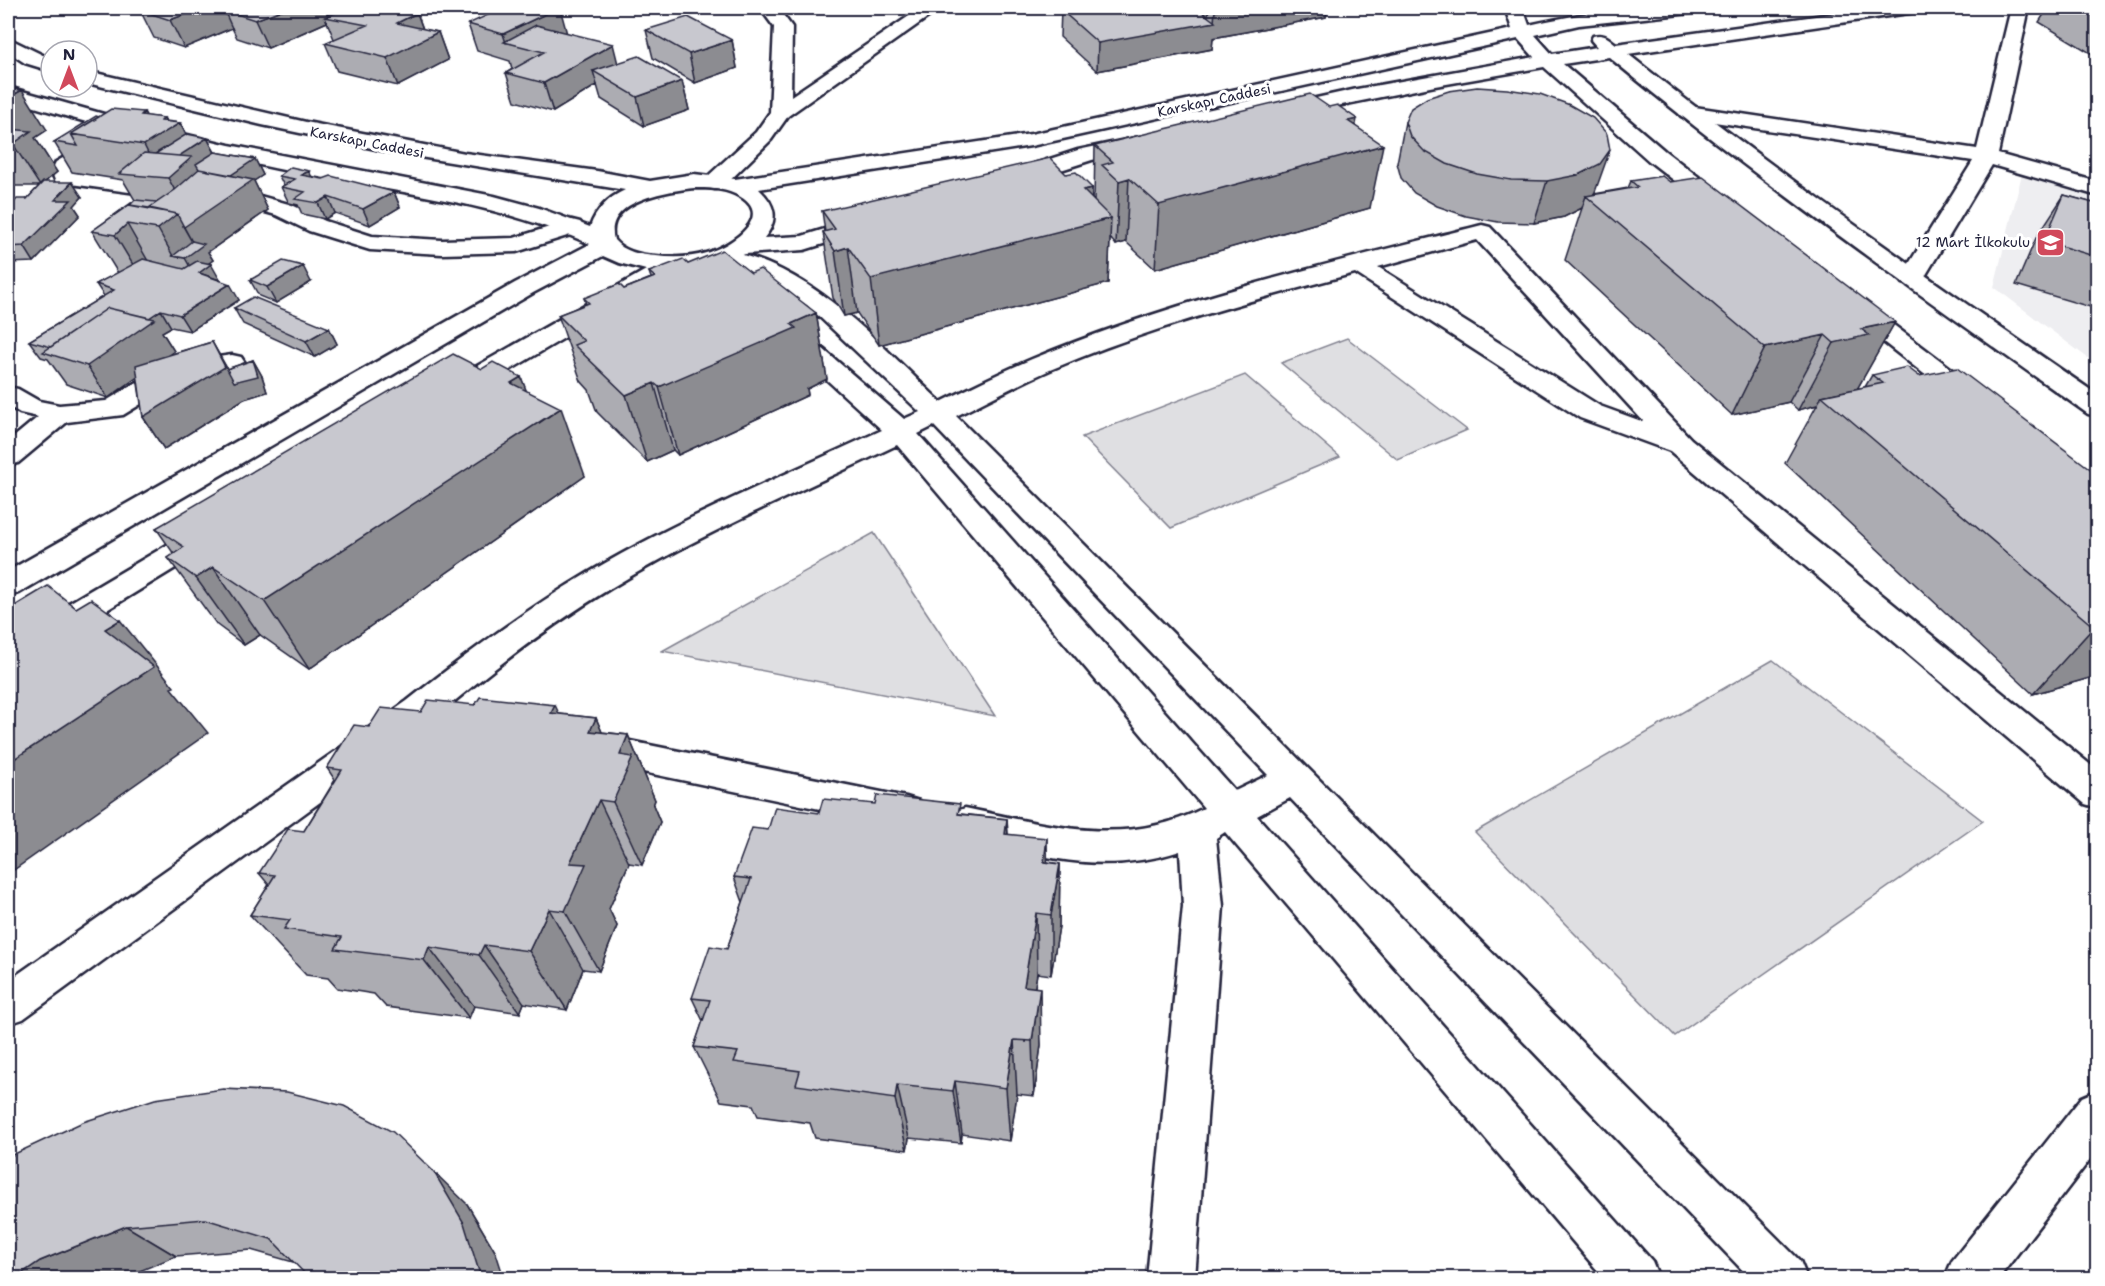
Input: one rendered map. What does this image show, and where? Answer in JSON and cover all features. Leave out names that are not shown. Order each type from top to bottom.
[{"type":"main road","points":[[769,8],[783,27],[780,112]]},
{"type":"main road","points":[[437,400],[707,257],[754,236],[763,225],[765,213],[761,202],[750,193],[725,184],[764,136],[780,112],[932,8]]},
{"type":"main road","points":[[1514,8],[1523,33],[1546,59],[1657,156],[1742,221]]},
{"type":"main road","name":"Karskapı Caddesi","points":[[99,80],[267,122],[384,146],[460,159],[604,178],[650,188],[683,182],[725,184],[1031,140],[1523,33],[1571,14],[1691,8]]},
{"type":"main road","points":[[1261,116],[1378,90],[1546,59],[1909,8]]},
{"type":"main road","points":[[1912,278],[1986,157],[2020,8]]},
{"type":"main road","points":[[1571,14],[1688,112],[1912,278],[2097,408]]},
{"type":"main road","points":[[8,44],[39,62]]},
{"type":"main road","points":[[8,93],[128,127],[304,168],[485,202],[572,227],[605,243]]},
{"type":"main road","points":[[1688,112],[1986,157],[2097,189]]},
{"type":"main road","points":[[128,127],[64,167],[64,177],[121,186],[246,199],[284,210],[317,226],[370,243],[442,247],[516,245],[572,227]]},
{"type":"main road","points":[[996,183],[1086,155],[1156,140]]},
{"type":"main road","points":[[650,188],[631,196],[610,212],[600,230],[605,243],[612,251],[628,259],[649,264],[804,243],[883,218]]},
{"type":"main road","points":[[8,1005],[419,711],[503,645],[600,580],[662,546],[1040,365],[1099,340],[1179,314],[1482,232],[1681,445],[2097,793]]},
{"type":"main road","points":[[8,585],[605,243]]},
{"type":"main road","points":[[707,257],[755,306],[901,432],[1214,822],[1635,1278]]},
{"type":"main road","points":[[707,257],[760,267],[816,300],[938,414],[1783,1278]]},
{"type":"main road","points":[[1359,265],[1590,412],[1681,445]]},
{"type":"main road","points":[[1837,294],[1990,411]]},
{"type":"main road","points":[[8,395],[30,407],[59,414],[113,409],[154,384],[194,368],[232,363]]},
{"type":"main road","points":[[8,456],[59,414]]},
{"type":"main road","points":[[8,654],[233,519]]},
{"type":"main road","points":[[419,711],[454,719]]},
{"type":"main road","points":[[560,741],[1077,847],[1117,847],[1156,842],[1214,822],[1294,778]]},
{"type":"main road","points":[[1172,1278],[1203,906],[1214,822]]},
{"type":"main road","points":[[1969,1278],[2097,1112]]},
{"type":"shaded area","name":"12 Mart İlkokulu","points":[[2022,174],[2097,197],[2097,365],[1994,287]]},
{"type":"shaded area","points":[[1347,338],[1467,430],[1398,460],[1281,363]]},
{"type":"shaded area","points":[[1245,375],[1340,457],[1171,528],[1082,437]]},
{"type":"shaded area","points":[[874,533],[995,716],[662,651]]},
{"type":"shaded area","points":[[1773,660],[1983,821],[1675,1036],[1475,832]]},
{"type":"building","points":[[202,8],[170,20],[140,10]]},
{"type":"building","points":[[286,8],[255,20],[224,10]]},
{"type":"building","points":[[347,8],[395,8],[417,13],[397,23],[438,32],[387,58],[325,43],[367,25],[325,17]]},
{"type":"building","points":[[503,8],[558,8],[503,34],[468,24]]},
{"type":"building","points":[[1073,8],[1197,8],[1215,22],[1098,43],[1061,10]]},
{"type":"building","points":[[1210,8],[1235,8],[1215,11]]},
{"type":"building","points":[[688,17],[732,40],[689,54],[646,30]]},
{"type":"building","points":[[536,25],[613,44],[544,83],[506,73],[544,52],[504,42]]},
{"type":"building","points":[[639,56],[682,81],[637,97],[593,71]]},
{"type":"building","points":[[1477,87],[1540,94],[1570,105],[1593,118],[1607,134],[1610,150],[1600,164],[1578,175],[1547,181],[1511,180],[1477,174],[1447,164],[1424,151],[1410,136],[1405,122],[1411,108],[1427,98],[1449,91]]},
{"type":"building","points":[[8,89],[22,90],[8,98]]},
{"type":"building","points":[[1310,94],[1329,107],[1337,105],[1357,119],[1348,121],[1383,145],[1159,205],[1129,178],[1119,181],[1102,165],[1113,162],[1095,146]]},
{"type":"building","points":[[111,109],[144,112],[141,115],[164,118],[161,121],[180,123],[144,145],[71,134]]},
{"type":"building","points":[[96,116],[99,117],[71,134],[78,146],[54,142]]},
{"type":"building","points":[[8,129],[31,131],[13,144],[8,144]]},
{"type":"building","points":[[187,134],[207,138],[179,156],[155,154]]},
{"type":"building","points":[[215,152],[255,159],[231,175],[199,169],[196,164]]},
{"type":"building","points":[[144,153],[192,157],[168,178],[119,174]]},
{"type":"building","points":[[1050,158],[1066,174],[1076,172],[1092,188],[1083,190],[1111,218],[871,279],[848,247],[835,251],[823,232],[835,229],[822,211]]},
{"type":"building","points":[[291,167],[309,171],[301,175],[323,179],[331,176],[394,192],[363,209],[328,197],[318,203],[295,199],[305,192],[281,187],[295,179],[279,176]]},
{"type":"building","points":[[199,169],[253,180],[184,227],[177,214],[149,208],[175,190]]},
{"type":"building","points":[[1662,176],[1670,182],[1703,177],[1895,322],[1861,329],[1869,335],[1834,343],[1825,335],[1765,348],[1586,196],[1638,187],[1631,181]]},
{"type":"building","points":[[43,182],[72,182],[55,200],[71,200],[24,246],[8,247],[8,234],[14,227],[8,227],[8,209],[17,199],[27,199]]},
{"type":"building","points":[[2064,195],[2097,204],[2097,257],[2044,241]]},
{"type":"building","points":[[135,200],[157,202],[149,208],[130,205]]},
{"type":"building","points":[[129,205],[177,214],[158,229],[127,224],[115,235],[92,231]]},
{"type":"building","points":[[192,241],[204,244],[185,258],[173,256]]},
{"type":"building","points":[[722,250],[751,273],[760,269],[816,313],[791,324],[796,328],[659,387],[654,383],[626,395],[574,345],[584,341],[558,315],[589,303],[584,298],[619,284],[624,289],[655,277],[649,272],[683,259],[688,264]]},
{"type":"building","points":[[143,259],[184,269],[197,261],[211,264],[199,273],[230,284],[180,315],[161,310],[149,318],[108,308],[51,347],[29,341],[114,290],[96,284]]},
{"type":"building","points":[[283,261],[303,266],[267,287],[250,280]]},
{"type":"building","points":[[253,297],[329,328],[306,341],[234,308]]},
{"type":"building","points":[[108,308],[155,319],[87,366],[43,352]]},
{"type":"building","points":[[212,342],[225,367],[143,417],[136,365]]},
{"type":"building","points":[[453,354],[482,369],[493,362],[521,377],[511,383],[561,408],[264,601],[213,567],[196,578],[168,558],[184,547],[156,528]]},
{"type":"building","points":[[253,360],[258,376],[234,382],[227,369]]},
{"type":"building","points":[[1907,367],[1919,376],[1957,368],[2097,474],[2097,626],[2094,627],[1822,396],[1883,383],[1872,375]]},
{"type":"building","points":[[48,586],[76,608],[91,599],[120,620],[105,629],[154,667],[8,763],[8,610]]},
{"type":"building","points":[[480,697],[555,705],[551,713],[596,718],[590,731],[628,735],[620,755],[633,757],[613,802],[599,800],[570,863],[586,864],[565,911],[549,909],[529,951],[484,945],[479,955],[429,947],[424,960],[335,949],[342,937],[284,929],[290,920],[250,915],[275,875],[259,873],[288,829],[304,831],[342,770],[327,768],[354,725],[369,727],[381,708],[421,712],[428,700],[475,705]]},
{"type":"building","points":[[877,795],[960,804],[958,814],[1007,819],[1005,834],[1047,838],[1044,862],[1060,864],[1051,915],[1036,913],[1024,986],[1040,988],[1032,1041],[1014,1040],[1006,1088],[955,1081],[953,1091],[897,1085],[895,1099],[796,1085],[800,1071],[734,1062],[738,1052],[694,1047],[710,1000],[692,998],[710,946],[727,949],[751,879],[734,877],[752,828],[768,830],[775,807],[819,813],[823,799],[875,804]]},
{"type":"building","points":[[223,1089],[287,1092],[344,1106],[393,1132],[434,1172],[464,1223],[481,1278],[309,1278],[271,1239],[205,1219],[126,1226],[40,1261],[15,1278],[8,1278],[8,1157],[83,1122],[155,1099]]},
{"type":"place","name":"12 Mart İlkokulu","points":[[2051,242]]}]
